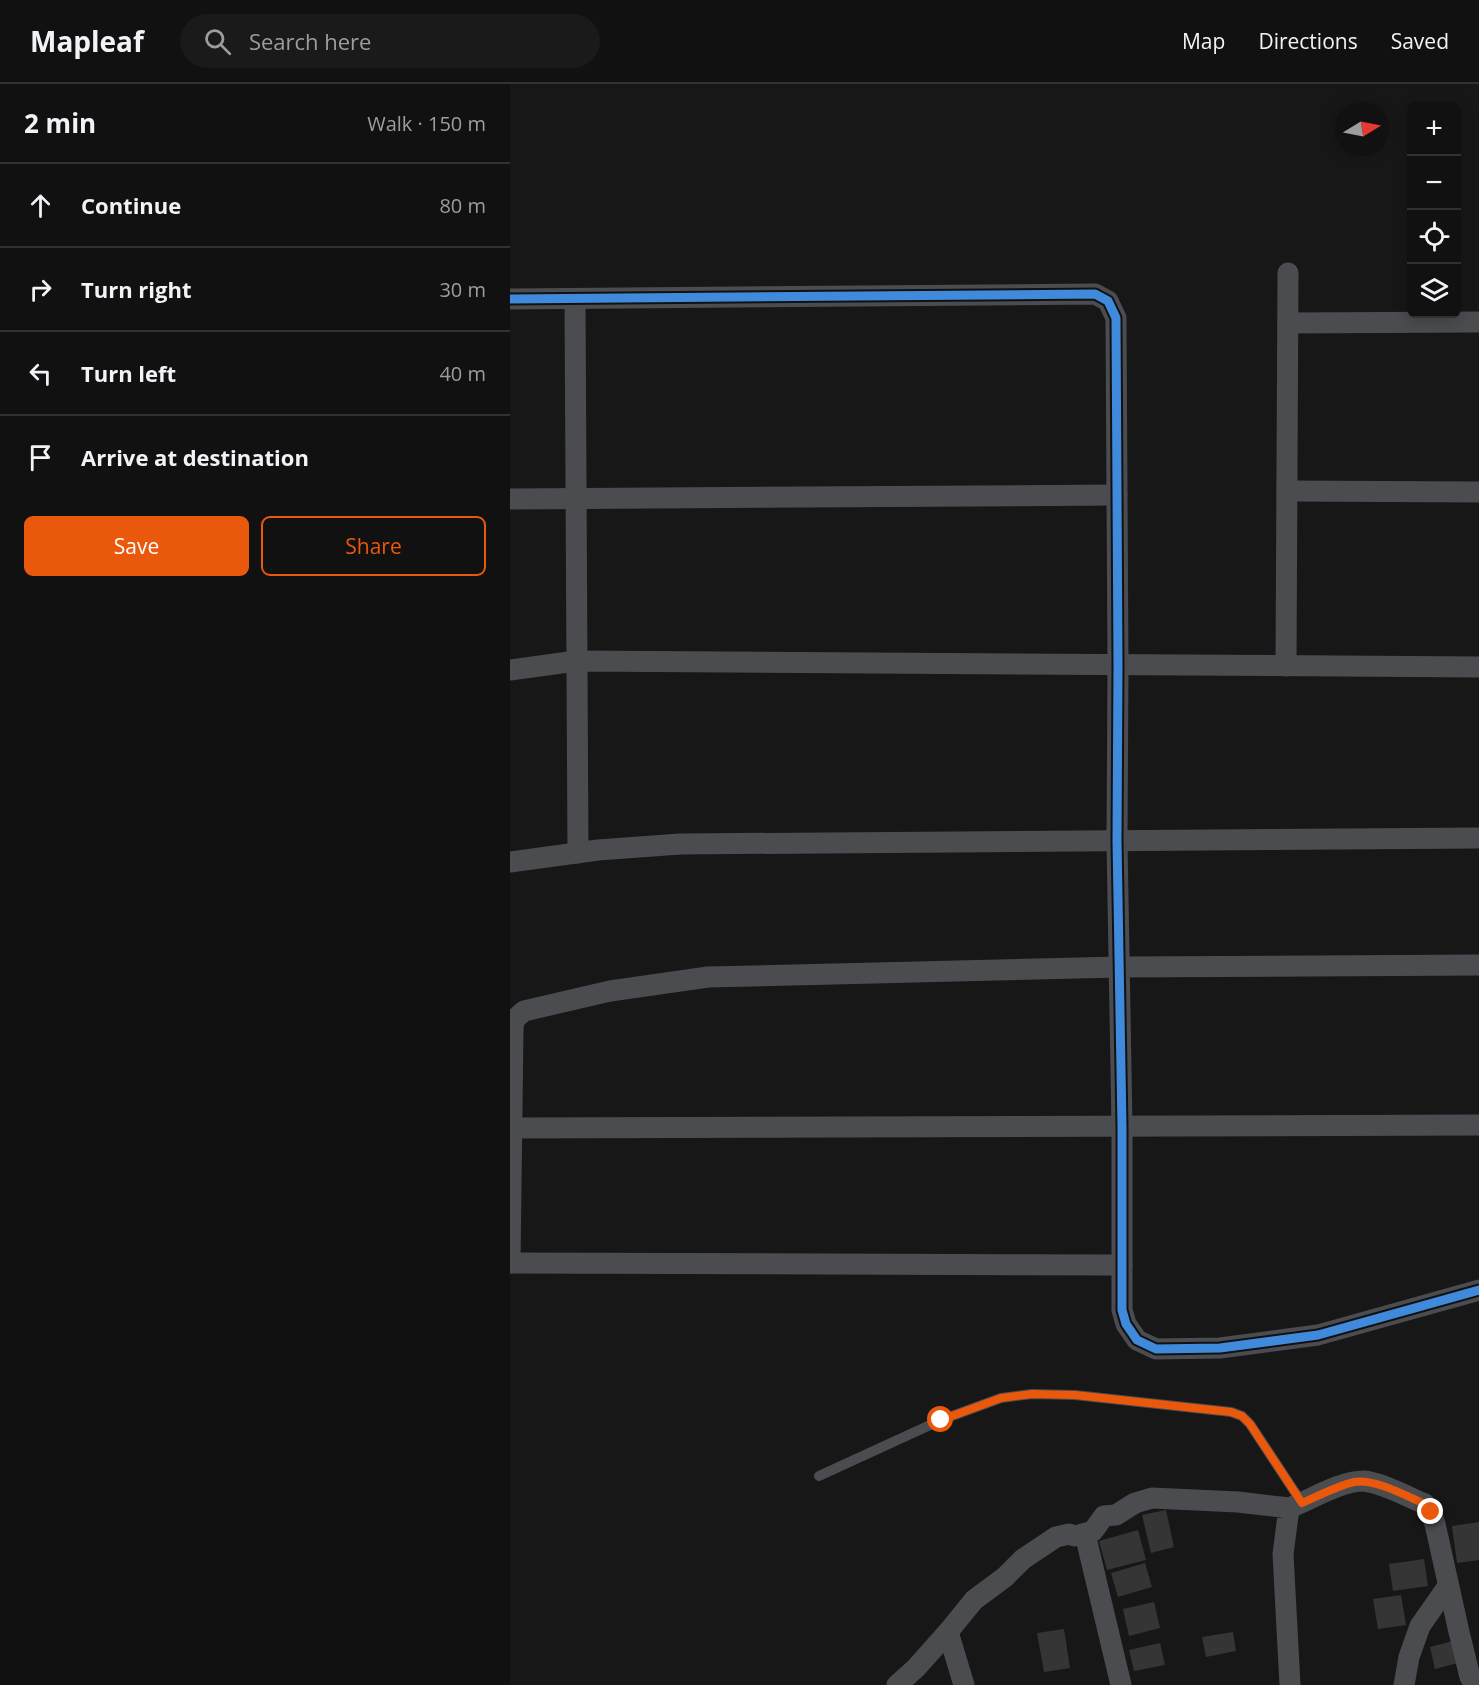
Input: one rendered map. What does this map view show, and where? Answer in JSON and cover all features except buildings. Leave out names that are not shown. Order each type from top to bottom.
[{"type":"street","points":[[1286,666],[1288,273]]},
{"type":"street","points":[[510,299],[1095,294],[1108,301],[1116,318],[1117,841],[1122,1127],[1122,1310],[1126,1324],[1137,1340],[1156,1349],[1220,1348],[1318,1335],[1479,1290]]},
{"type":"street","points":[[575,299],[578,853]]},
{"type":"street","points":[[1288,322],[1479,322]]},
{"type":"street","points":[[1287,491],[1479,492]]},
{"type":"street","points":[[510,499],[1118,495]]},
{"type":"street","points":[[510,670],[576,662],[1479,667]]},
{"type":"street","points":[[510,862],[680,844],[1479,838]]},
{"type":"street","points":[[1122,1266],[510,1263],[514,1020],[524,1011],[610,991],[708,977],[1119,967],[1479,965]]},
{"type":"street","points":[[512,1128],[1479,1125]]},
{"type":"street","points":[[897,1685],[916,1668],[974,1600],[1005,1577],[1023,1559],[1056,1537],[1093,1532],[1104,1515],[1116,1515],[1135,1503],[1152,1498],[1295,1506],[1354,1482],[1366,1481],[1425,1504],[1431,1512],[1470,1677],[1475,1685]]},
{"type":"street","points":[[1290,1685],[1283,1554],[1295,1506]]},
{"type":"street","points":[[1085,1534],[1122,1685]]},
{"type":"street","points":[[1404,1685],[1409,1657],[1420,1626],[1448,1586]]},
{"type":"street","points":[[948,1632],[964,1685]]},
{"type":"lane","points":[[819,1476],[941,1420],[1001,1398],[1032,1394],[1075,1395],[1231,1412],[1242,1416],[1280,1468],[1295,1506]]},
{"type":"cycle path","points":[[510,299],[1095,294],[1108,301],[1116,318],[1117,841],[1122,1127],[1122,1310],[1126,1324],[1137,1340],[1156,1349],[1220,1348],[1318,1335],[1479,1290]]},
{"type":"route","points":[[941,1420],[1001,1398],[1032,1394],[1075,1395],[1231,1412],[1242,1416],[1250,1424],[1302,1503],[1354,1482],[1366,1481],[1425,1504],[1431,1512]]}]
